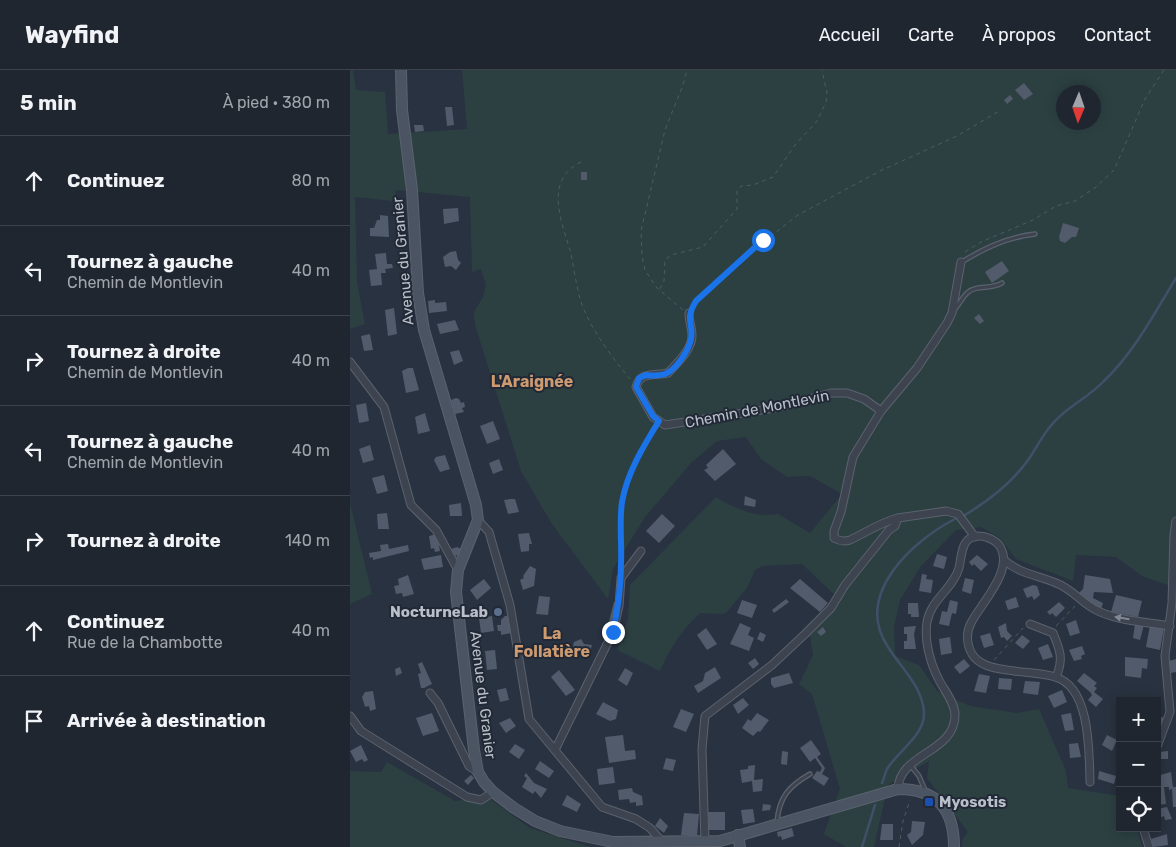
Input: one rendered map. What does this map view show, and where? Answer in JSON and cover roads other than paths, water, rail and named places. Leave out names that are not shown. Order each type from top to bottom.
[{"type":"main road","name":"Avenue du Granier","points":[[401,70],[402,110],[412,190],[418,293],[424,330],[476,505],[478,520],[458,570],[456,592],[478,772],[493,792],[535,821],[560,831],[613,842],[705,842],[720,840],[898,789],[911,789],[926,793]]},
{"type":"main road","points":[[926,793],[945,808],[952,821],[954,847]]},
{"type":"main road","points":[[738,835],[740,847]]},
{"type":"street","points":[[961,262],[952,312],[917,368],[881,411],[853,457],[841,512],[834,531],[834,538],[840,541],[850,540],[876,525],[898,518],[946,511],[958,514],[975,537]]},
{"type":"street","name":"Chemin de Montlevin","points":[[689,312],[692,338],[688,348],[668,373],[657,376],[646,375],[639,378],[636,387],[653,416],[665,425],[775,408],[831,393],[847,393],[864,399],[881,411]]},
{"type":"street","points":[[350,362],[384,407],[411,504],[436,530],[458,570]]},
{"type":"street","points":[[705,842],[702,749],[705,716],[772,665],[831,608],[845,585],[889,530],[895,526],[898,518]]},
{"type":"street","points":[[478,520],[489,532],[510,605],[529,719],[602,807],[617,814],[636,819],[650,828],[662,842]]},
{"type":"street","points":[[1159,742],[1170,712],[1170,698],[1165,667],[1174,603],[1174,535],[1176,521]]},
{"type":"street","points":[[898,789],[898,779],[910,764],[944,740],[955,716],[954,709],[937,677],[930,654],[926,636],[927,623],[936,600],[955,577],[965,543],[975,537],[989,538],[997,543],[1002,550],[1004,560],[993,590],[970,623],[968,645],[972,655],[980,662],[989,666],[1056,677],[1068,684],[1085,717],[1089,739],[1090,782]]},
{"type":"street","points":[[556,750],[613,632],[619,606],[621,578],[641,552]]},
{"type":"street","points":[[1004,560],[1021,572],[1069,588],[1092,608],[1111,616],[1170,626]]},
{"type":"street","points":[[1030,624],[1050,632],[1061,652],[1062,664],[1056,677]]},
{"type":"street","points":[[430,693],[438,703],[469,766],[478,772]]},
{"type":"street","points":[[350,716],[361,731],[467,797],[481,800],[493,792]]},
{"type":"street","points":[[1145,832],[1149,847]]},
{"type":"lane","points":[[961,262],[983,249],[1035,234]]},
{"type":"lane","points":[[952,312],[968,292],[976,288],[995,287],[1002,283]]},
{"type":"lane","points":[[910,764],[919,776],[926,793]]},
{"type":"lane","points":[[777,823],[778,808],[784,795],[793,784],[810,774]]},
{"type":"waterway","points":[[965,515],[991,498],[1007,484],[1022,468],[1055,421],[1097,387],[1115,369],[1143,332],[1176,278]]},
{"type":"waterway","points":[[882,783],[887,769],[920,729],[924,713],[923,704],[916,686],[888,647],[879,627],[878,608],[882,589],[892,572],[906,555],[921,541],[955,519]]},
{"type":"waterway","points":[[862,847],[875,805]]},
{"type":"place","name":"NocturneLab","points":[[498,612]]},
{"type":"place","name":"Myosotis","points":[[929,802]]},
{"type":"district","name":"L'Araignée","points":[[532,381]]},
{"type":"district","name":"La Follatière","points":[[552,642]]}]
